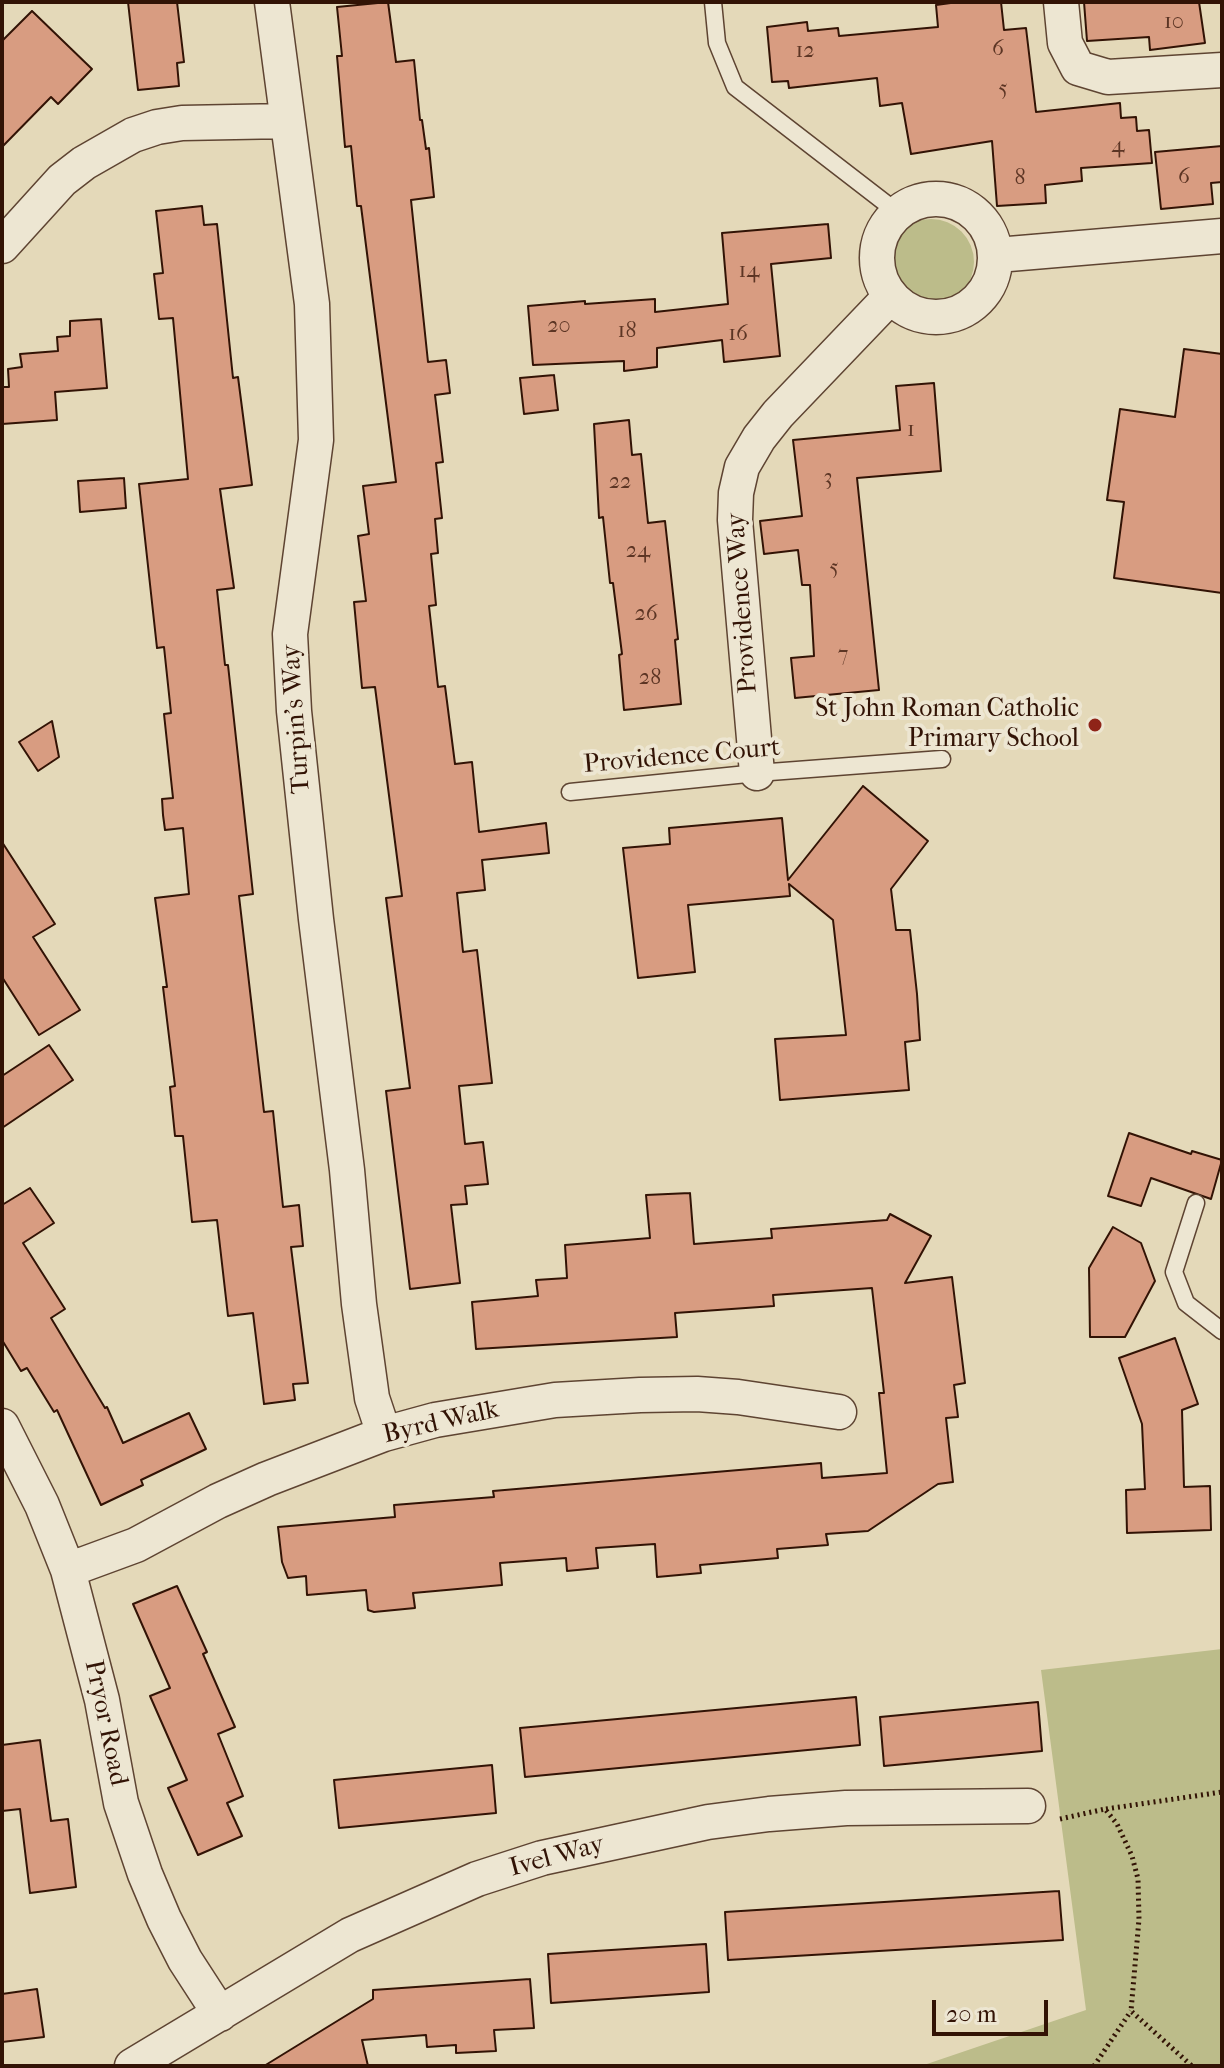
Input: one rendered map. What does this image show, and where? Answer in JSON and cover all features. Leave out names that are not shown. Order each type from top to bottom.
[{"type":"street","name":"Turpin's Way","points":[[272,2],[312,304],[316,440],[290,634],[294,711],[347,1170],[359,1304],[372,1398],[384,1434]]},
{"type":"street","points":[[1061,2],[1065,43],[1078,68],[1108,77],[1222,70]]},
{"type":"street","points":[[2,246],[62,180],[84,163],[133,135],[182,123],[287,121]]},
{"type":"street","points":[[936,198],[954,201],[973,211],[990,231],[997,255],[990,284],[974,304],[955,315],[928,317],[903,309],[890,297],[880,280],[876,264],[877,244],[887,222],[897,212],[915,202],[936,198]]},
{"type":"street","points":[[997,255],[1222,236]]},
{"type":"street","name":"Providence Way","points":[[757,773],[735,520],[736,493],[742,467],[778,414],[890,297]]},
{"type":"street","name":"Byrd Walk","points":[[68,1570],[136,1545],[267,1479],[384,1434],[435,1420],[555,1400],[640,1395],[738,1397],[839,1412]]},
{"type":"street","name":"Pryor Road","points":[[2,1426],[42,1505],[68,1570],[102,1700],[121,1803],[145,1874],[185,1960],[220,2014]]},
{"type":"street","name":"Ivel Way","points":[[132,2066],[362,1929],[477,1879],[542,1858],[708,1822],[769,1814],[846,1808],[1028,1806]]},
{"type":"lane","points":[[713,2],[717,43],[735,87],[897,212]]},
{"type":"lane","name":"Providence Court","points":[[570,792],[757,773],[942,759]]},
{"type":"lane","points":[[1196,1203],[1174,1272],[1186,1303],[1222,1331]]},
{"type":"path","points":[[1028,1806],[1050,1820],[1069,1819],[1105,1809],[1222,1792]]},
{"type":"path","points":[[1094,2066],[1131,2011],[1139,1919],[1138,1879],[1132,1856],[1117,1824],[1105,1809]]},
{"type":"path","points":[[1131,2011],[1192,2066]]},
{"type":"green space","points":[[931,219],[948,222],[962,231],[971,245],[974,262],[971,279],[962,293],[948,302],[931,305],[914,302],[900,293],[891,279],[888,262],[891,245],[900,231],[914,222]]},
{"type":"green space","points":[[1222,1649],[1222,2066],[921,2066],[1086,2010],[1041,1670]]},
{"type":"building","points":[[128,2],[177,2],[184,62],[177,63],[179,86],[138,90]]},
{"type":"building","points":[[388,2],[396,62],[414,60],[420,120],[426,149],[429,148],[434,197],[411,200],[428,362],[446,360],[450,393],[435,395],[443,462],[436,463],[442,518],[435,519],[438,553],[431,554],[436,605],[429,606],[438,687],[445,686],[455,764],[472,762],[479,832],[546,823],[549,853],[482,860],[485,890],[457,893],[463,952],[477,950],[492,1083],[459,1086],[465,1144],[483,1142],[488,1184],[465,1186],[467,1204],[451,1205],[460,1283],[410,1289],[386,1091],[410,1088],[386,898],[402,896],[375,687],[362,688],[354,602],[366,601],[358,536],[369,534],[363,486],[396,482],[361,206],[357,206],[351,146],[345,147],[337,56],[342,56],[337,7]]},
{"type":"building","points":[[1001,2],[1004,30],[1026,28],[1036,112],[1120,103],[1121,118],[1136,117],[1137,131],[1149,130],[1152,163],[1081,168],[1082,181],[1045,185],[1046,203],[997,206],[992,141],[911,154],[902,103],[880,106],[877,78],[789,88],[788,81],[772,82],[767,27],[807,22],[808,31],[838,28],[839,36],[938,27],[936,5]]},
{"type":"building","points":[[1084,2],[1199,2],[1205,43],[1150,50],[1149,37],[1087,41]]},
{"type":"building","points":[[32,11],[92,69],[58,104],[51,97],[2,147],[2,41]]},
{"type":"building","points":[[1222,146],[1222,182],[1211,183],[1213,204],[1161,209],[1155,152]]},
{"type":"building","points":[[202,206],[204,225],[217,224],[233,378],[238,377],[252,485],[220,489],[234,588],[217,590],[253,894],[239,896],[264,1112],[273,1111],[283,1207],[299,1205],[303,1246],[291,1247],[308,1383],[293,1384],[295,1400],[264,1404],[253,1313],[228,1316],[217,1220],[192,1222],[183,1136],[175,1136],[170,1087],[175,1086],[163,987],[167,987],[155,898],[189,894],[183,828],[165,830],[163,815],[162,799],[173,798],[164,714],[171,713],[164,647],[157,648],[139,484],[188,479],[173,318],[159,319],[154,274],[163,273],[156,211]]},
{"type":"building","points":[[828,224],[831,258],[771,264],[780,356],[724,362],[722,340],[657,348],[657,367],[624,371],[624,361],[533,365],[528,306],[655,299],[655,312],[728,304],[722,233]]},
{"type":"building","points":[[101,319],[107,388],[55,392],[57,420],[2,424],[2,387],[9,387],[8,369],[22,367],[20,354],[58,351],[57,337],[70,336],[70,321]]},
{"type":"building","points":[[1184,349],[1222,354],[1222,593],[1114,578],[1124,502],[1107,500],[1120,409],[1175,417]]},
{"type":"building","points":[[554,375],[558,410],[524,414],[520,378]]},
{"type":"building","points":[[934,383],[941,471],[857,478],[879,690],[795,698],[791,658],[814,656],[810,585],[802,585],[798,550],[764,554],[760,521],[802,516],[793,440],[900,430],[896,386]]},
{"type":"building","points":[[629,420],[632,455],[641,454],[648,523],[665,521],[678,639],[675,640],[681,704],[624,710],[619,655],[622,654],[613,583],[610,583],[603,517],[599,518],[594,424]]},
{"type":"building","points":[[124,478],[126,508],[80,512],[78,481]]},
{"type":"building","points":[[52,721],[59,757],[38,771],[19,742]]},
{"type":"building","points":[[863,786],[928,841],[891,889],[896,930],[910,930],[917,994],[920,1040],[905,1042],[909,1090],[780,1100],[775,1039],[846,1035],[833,920],[789,884],[790,896],[688,905],[695,972],[638,978],[623,848],[670,844],[669,828],[782,818],[788,880]]},
{"type":"building","points":[[2,842],[55,924],[33,937],[80,1010],[39,1035],[2,977]]},
{"type":"building","points":[[49,1045],[73,1080],[2,1128],[2,1076]]},
{"type":"building","points":[[1129,1133],[1191,1154],[1192,1151],[1222,1160],[1211,1199],[1151,1178],[1141,1206],[1108,1196]]},
{"type":"building","points":[[30,1188],[54,1223],[23,1243],[65,1309],[51,1318],[107,1407],[123,1443],[189,1413],[206,1449],[141,1480],[143,1485],[101,1505],[57,1410],[54,1412],[27,1368],[21,1371],[2,1340],[2,1205]]},
{"type":"building","points":[[690,1193],[694,1244],[772,1238],[771,1229],[887,1220],[890,1214],[931,1236],[905,1283],[952,1277],[965,1383],[954,1385],[958,1417],[946,1418],[953,1482],[938,1484],[868,1531],[826,1534],[828,1545],[777,1549],[778,1558],[700,1565],[701,1573],[657,1577],[655,1544],[596,1548],[598,1568],[567,1571],[566,1558],[500,1563],[502,1585],[413,1593],[415,1608],[374,1612],[368,1610],[366,1590],[307,1595],[306,1576],[288,1578],[282,1562],[278,1527],[395,1517],[394,1505],[494,1497],[493,1491],[821,1463],[822,1478],[887,1473],[879,1393],[884,1393],[872,1288],[773,1295],[774,1306],[675,1313],[677,1337],[476,1349],[472,1302],[538,1296],[536,1280],[567,1278],[565,1245],[650,1238],[646,1195]]},
{"type":"building","points":[[1113,1227],[1141,1243],[1155,1281],[1125,1337],[1090,1337],[1089,1268]]},
{"type":"building","points":[[1175,1338],[1198,1404],[1182,1410],[1184,1487],[1210,1486],[1211,1530],[1127,1533],[1126,1490],[1145,1489],[1142,1424],[1119,1358]]},
{"type":"building","points":[[177,1586],[207,1652],[203,1654],[235,1727],[218,1734],[243,1796],[227,1803],[242,1836],[198,1855],[168,1788],[187,1780],[150,1696],[170,1688],[133,1604]]},
{"type":"building","points":[[856,1697],[860,1745],[525,1777],[520,1728]]},
{"type":"building","points":[[1038,1702],[1042,1751],[884,1766],[880,1717]]},
{"type":"building","points":[[40,1740],[51,1821],[68,1819],[76,1887],[30,1893],[20,1809],[2,1811],[2,1745]]},
{"type":"building","points":[[492,1765],[496,1813],[339,1828],[334,1780]]},
{"type":"building","points":[[1059,1891],[1063,1940],[728,1960],[725,1912]]},
{"type":"building","points":[[706,1944],[709,1992],[551,2003],[548,1954]]},
{"type":"building","points":[[530,1979],[534,2028],[494,2030],[496,2051],[456,2053],[456,2045],[427,2047],[426,2035],[362,2040],[368,2066],[264,2066],[373,1999],[373,1990]]},
{"type":"building","points":[[37,1989],[44,2037],[2,2042],[2,1994]]},
{"type":"place","name":"St John Roman Catholic Primary School","points":[[1095,725]]}]
